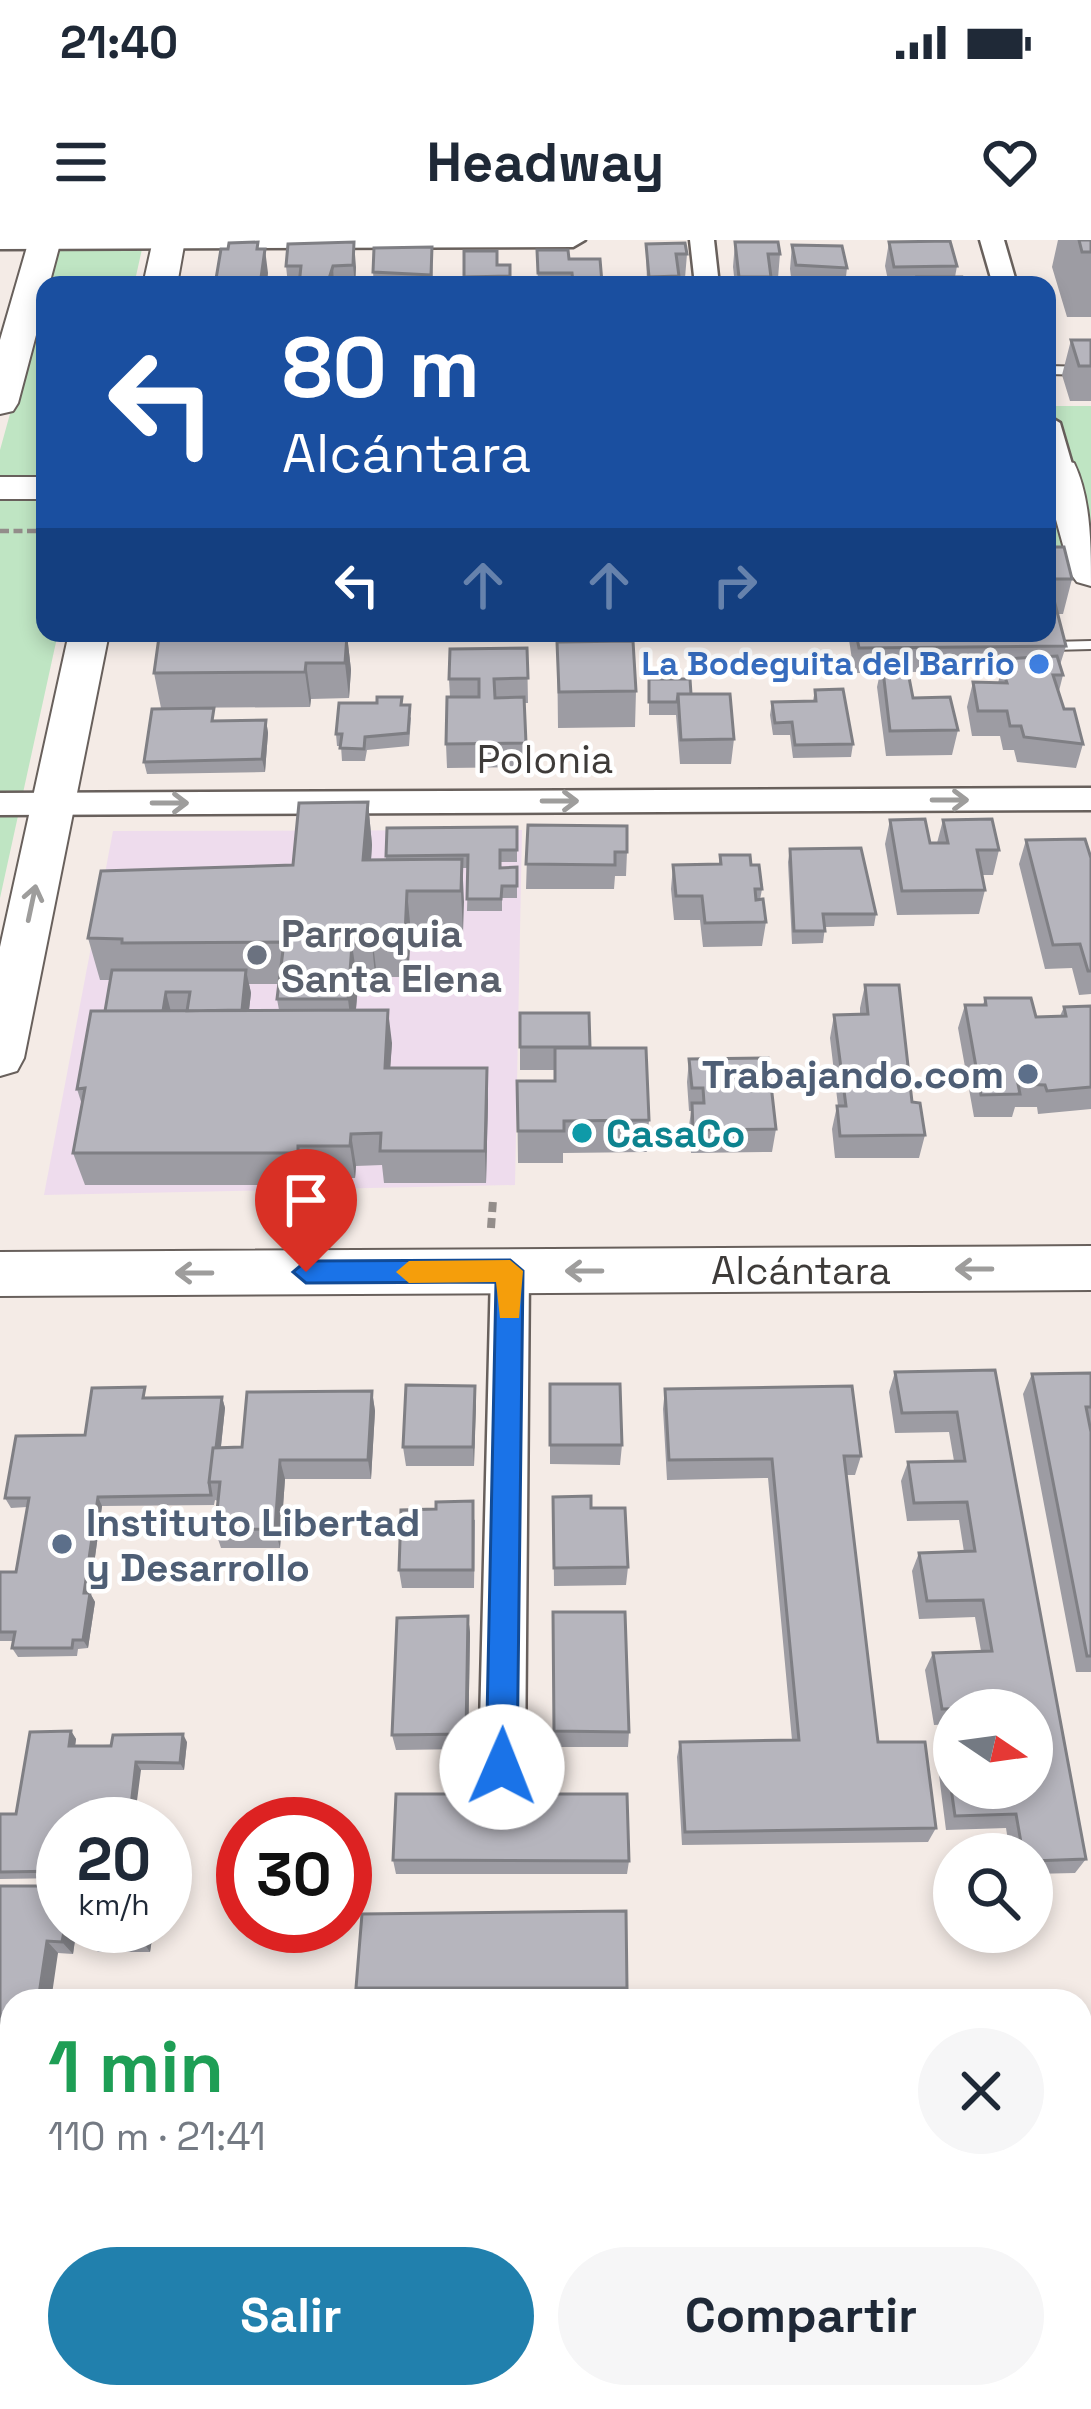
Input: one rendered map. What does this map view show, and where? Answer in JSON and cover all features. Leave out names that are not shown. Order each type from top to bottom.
[{"type":"main road","points":[[0,403],[44,241]]},
{"type":"main road","points":[[162,276],[169,241]]},
{"type":"main road","points":[[1068,482],[1091,574]]},
{"type":"main road","points":[[0,488],[36,488]]},
{"type":"main road","points":[[0,1058],[86,642]]},
{"type":"main road","name":"Alcántara","points":[[0,1274],[1091,1268]]},
{"type":"street","points":[[0,242],[573,240]]},
{"type":"street","points":[[702,240],[705,276]]},
{"type":"street","points":[[992,240],[1002,276]]},
{"type":"street","points":[[1056,449],[1068,482]]},
{"type":"street","name":"Polonia","points":[[0,804],[1091,800]]},
{"type":"street","points":[[502,1767],[510,1271]]},
{"type":"lane","points":[[1056,370],[1091,371]]},
{"type":"lane","points":[[1052,646],[1091,645]]},
{"type":"path","points":[[0,530],[36,531]]},
{"type":"shaded area","points":[[522,830],[515,1185],[44,1195],[113,831]]},
{"type":"green space","points":[[58,240],[144,240],[136,276],[48,276]]},
{"type":"green space","points":[[36,320],[36,642],[56,642],[0,898],[0,450]]},
{"type":"green space","points":[[1056,406],[1091,406],[1091,575],[1056,575]]},
{"type":"building","points":[[1079,240],[1091,240],[1091,252],[1082,252]]},
{"type":"building","points":[[950,241],[957,266],[894,267],[889,242]]},
{"type":"building","points":[[258,242],[257,249],[265,249],[261,276],[216,276],[221,249],[228,249],[229,243]]},
{"type":"building","points":[[354,242],[353,265],[333,266],[330,276],[300,276],[301,266],[286,266],[288,244]]},
{"type":"building","points":[[735,242],[778,242],[780,254],[768,254],[771,276],[739,276]]},
{"type":"building","points":[[685,243],[687,254],[676,254],[679,276],[649,276],[646,244]]},
{"type":"building","points":[[792,245],[842,246],[847,268],[796,265]]},
{"type":"building","points":[[432,247],[431,275],[373,272],[374,248]]},
{"type":"building","points":[[537,250],[568,250],[569,259],[600,259],[601,276],[538,273]]},
{"type":"building","points":[[464,251],[497,251],[497,265],[510,265],[510,276],[464,276]]},
{"type":"building","points":[[1071,340],[1091,340],[1091,366],[1079,366]]},
{"type":"building","points":[[1056,547],[1064,547],[1072,579],[1056,579]]},
{"type":"building","points":[[1056,608],[1066,646],[859,648],[858,642],[1056,642]]},
{"type":"building","points":[[158,642],[346,642],[345,663],[306,663],[305,672],[154,673]]},
{"type":"building","points":[[557,642],[633,642],[636,691],[559,692]]},
{"type":"building","points":[[527,648],[528,678],[494,679],[495,698],[524,697],[526,743],[446,744],[447,697],[479,697],[479,679],[449,679],[450,649]]},
{"type":"building","points":[[1057,656],[1063,675],[1053,675],[1064,709],[1074,709],[1083,744],[1024,737],[1021,726],[1010,726],[1007,711],[978,711],[973,682],[1007,683],[1004,659]]},
{"type":"building","points":[[882,662],[906,662],[913,698],[950,697],[958,730],[890,731]]},
{"type":"building","points":[[649,679],[690,679],[691,694],[678,694],[677,702],[649,702]]},
{"type":"building","points":[[843,689],[853,744],[795,745],[792,722],[775,723],[772,702],[816,701],[815,690]]},
{"type":"building","points":[[678,694],[730,694],[734,739],[681,740]]},
{"type":"building","points":[[377,697],[402,697],[401,705],[410,705],[408,733],[365,737],[364,749],[340,748],[342,734],[336,734],[339,703],[377,703]]},
{"type":"building","points":[[214,708],[212,721],[266,720],[262,759],[144,762],[152,709]]},
{"type":"building","points":[[368,802],[363,860],[462,859],[461,891],[407,891],[405,935],[372,935],[372,944],[352,944],[348,999],[277,999],[284,942],[122,943],[122,939],[88,938],[101,871],[293,865],[299,803]]},
{"type":"building","points":[[925,819],[930,843],[948,843],[943,820],[992,819],[999,850],[977,850],[985,890],[902,891],[890,820]]},
{"type":"building","points":[[528,825],[627,826],[627,852],[615,852],[615,865],[526,864]]},
{"type":"building","points":[[517,827],[517,850],[500,850],[500,868],[517,867],[517,886],[502,886],[501,899],[467,899],[468,855],[386,856],[387,828]]},
{"type":"building","points":[[1085,839],[1091,858],[1091,971],[1080,944],[1053,945],[1026,840]]},
{"type":"building","points":[[861,848],[876,914],[823,914],[825,931],[794,931],[790,849]]},
{"type":"building","points":[[720,855],[750,855],[751,865],[759,865],[762,889],[755,889],[756,900],[763,899],[766,922],[705,923],[702,896],[676,896],[673,865],[721,864]]},
{"type":"building","points":[[112,970],[246,970],[242,1010],[187,1011],[190,992],[166,992],[163,1011],[105,1011]]},
{"type":"building","points":[[865,985],[899,985],[912,1102],[920,1103],[925,1135],[840,1136],[837,1106],[846,1106],[834,1015],[868,1014]]},
{"type":"building","name":"Trabajando.com","points":[[985,998],[1031,998],[1036,1017],[1066,1016],[1064,1007],[1091,1006],[1091,1087],[1047,1091],[1045,1085],[1018,1084],[1020,1094],[981,1095],[965,1005],[986,1005]]},
{"type":"building","points":[[388,1010],[385,1068],[487,1068],[485,1151],[380,1151],[381,1133],[351,1134],[350,1146],[298,1146],[298,1153],[73,1153],[85,1088],[77,1089],[91,1011]]},
{"type":"building","points":[[520,1013],[589,1013],[590,1047],[520,1047]]},
{"type":"building","points":[[555,1048],[646,1048],[649,1120],[564,1121],[564,1131],[518,1131],[517,1081],[555,1081]]},
{"type":"building","points":[[768,1058],[776,1129],[693,1130],[692,1103],[704,1103],[703,1088],[692,1088],[689,1059]]},
{"type":"building","points":[[995,1370],[1086,1859],[1053,1860],[1053,1833],[1019,1833],[1016,1814],[955,1816],[954,1809],[1053,1809],[1053,1689],[939,1689],[933,1653],[992,1651],[983,1600],[927,1601],[919,1553],[975,1551],[967,1502],[914,1503],[908,1462],[965,1461],[957,1412],[902,1413],[895,1372]]},
{"type":"building","points":[[1091,1373],[1091,1407],[1086,1407],[1091,1432],[1091,1656],[1087,1656],[1032,1374]]},
{"type":"building","points":[[550,1384],[620,1384],[622,1445],[550,1445]]},
{"type":"building","points":[[406,1385],[475,1386],[473,1447],[403,1447]]},
{"type":"building","points":[[852,1386],[861,1456],[844,1456],[878,1742],[925,1742],[936,1828],[685,1832],[680,1742],[799,1740],[772,1459],[669,1460],[665,1389]]},
{"type":"building","name":"Instituto Libertad y Desarrollo","points":[[145,1387],[143,1398],[222,1397],[211,1495],[98,1497],[84,1593],[90,1593],[83,1640],[73,1640],[72,1648],[12,1648],[15,1632],[0,1632],[0,1572],[16,1572],[29,1498],[5,1498],[16,1436],[85,1435],[92,1388]]},
{"type":"building","points":[[372,1391],[368,1460],[280,1460],[275,1529],[215,1530],[220,1482],[209,1482],[213,1448],[242,1447],[247,1392]]},
{"type":"building","points":[[591,1496],[591,1508],[625,1508],[628,1567],[554,1568],[553,1497]]},
{"type":"building","points":[[473,1501],[473,1570],[399,1570],[401,1510]]},
{"type":"building","points":[[553,1612],[625,1612],[629,1732],[554,1731]]},
{"type":"building","points":[[468,1616],[466,1734],[392,1735],[397,1618]]},
{"type":"building","points":[[71,1731],[69,1746],[111,1746],[113,1735],[183,1734],[180,1763],[136,1762],[132,1797],[36,1797],[36,1871],[0,1872],[0,1814],[16,1814],[30,1732]]},
{"type":"building","points":[[396,1794],[627,1794],[629,1861],[393,1860]]},
{"type":"building","points":[[0,1886],[36,1886],[36,1953],[45,1953],[40,1989],[0,1989]]},
{"type":"building","points":[[626,1911],[627,1988],[356,1988],[359,1953],[372,1953],[372,1914]]},
{"type":"slow traffic","points":[[409,1272],[510,1271],[509,1310]]},
{"type":"place","name":"La Bodeguita del Barrio","points":[[1039,664]]},
{"type":"place","name":"Parroquia Santa Elena","points":[[257,955]]},
{"type":"place","name":"Trabajando.com","points":[[1028,1074]]},
{"type":"place","name":"CasaCo","points":[[582,1133]]},
{"type":"place","name":"Instituto Libertad y Desarrollo","points":[[62,1544]]},
{"type":"route","points":[[306,1272],[510,1271],[502,1767]]}]
